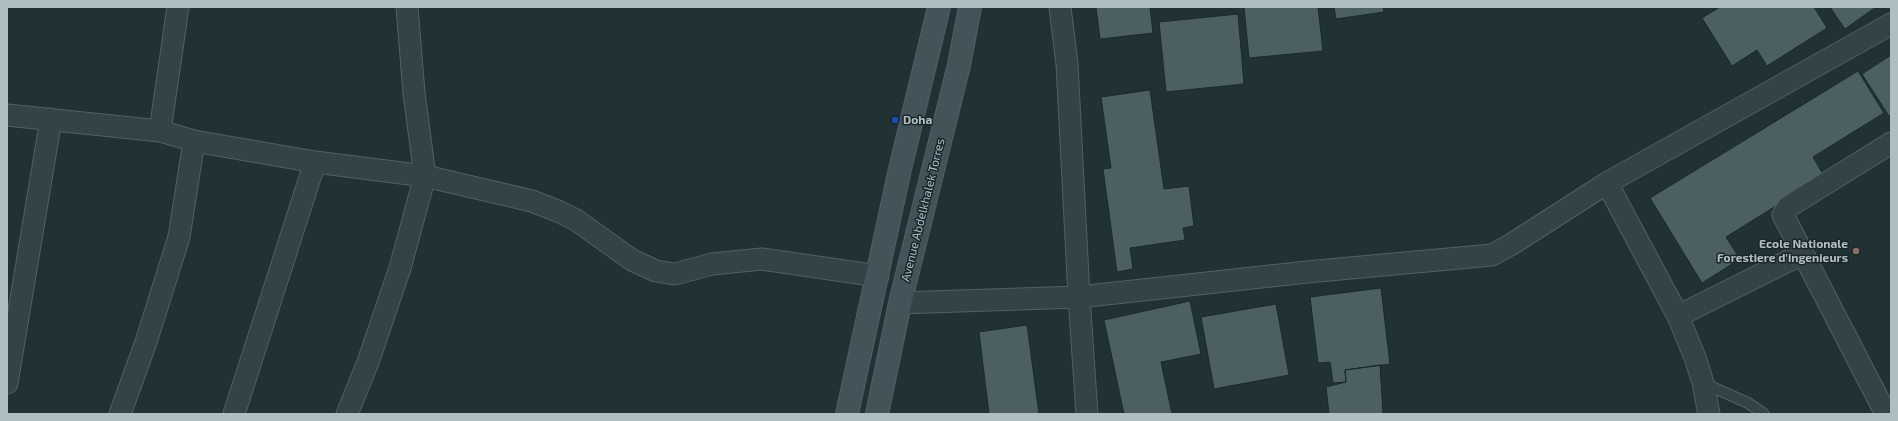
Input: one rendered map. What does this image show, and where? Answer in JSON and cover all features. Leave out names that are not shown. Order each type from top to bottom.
[{"type":"street","points":[[160,131],[178,7]]},
{"type":"street","points":[[347,414],[368,362],[398,275],[425,176],[414,93],[407,7]]},
{"type":"street","points":[[847,414],[900,169],[939,7]]},
{"type":"street","name":"Avenue Abdelkhalek Torres","points":[[877,414],[900,303],[959,65],[970,7]]},
{"type":"street","points":[[1060,7],[1067,64],[1079,297],[1087,414]]},
{"type":"street","points":[[900,303],[1079,297],[1299,272],[1492,255],[1512,244],[1607,183],[1891,24]]},
{"type":"street","points":[[7,116],[51,119],[160,131],[194,141],[315,162],[425,176],[532,202],[560,212],[576,220],[632,260],[656,271],[675,274],[712,264],[762,260],[878,276]]},
{"type":"street","points":[[7,383],[51,119]]},
{"type":"street","points":[[120,414],[146,342],[179,237],[194,141]]},
{"type":"street","points":[[1886,414],[1802,254],[1784,216],[1785,210],[1891,142]]},
{"type":"street","points":[[234,414],[315,162]]},
{"type":"street","points":[[1607,183],[1678,316],[1696,360],[1703,383],[1709,414]]},
{"type":"street","points":[[1678,316],[1802,254]]},
{"type":"lane","points":[[1703,383],[1748,403],[1764,414]]},
{"type":"building","points":[[1096,7],[1150,7],[1153,33],[1100,39]]},
{"type":"building","points":[[1244,7],[1318,7],[1323,51],[1249,58]]},
{"type":"building","points":[[1334,7],[1383,7],[1384,12],[1336,19]]},
{"type":"building","points":[[1720,7],[1814,7],[1827,28],[1767,66],[1757,50],[1732,66],[1702,18]]},
{"type":"building","points":[[1830,7],[1876,7],[1845,29]]},
{"type":"building","points":[[1238,14],[1244,84],[1166,92],[1159,22]]},
{"type":"building","points":[[1891,55],[1891,114],[1889,116],[1862,74]]},
{"type":"building","points":[[1858,71],[1884,113],[1813,157],[1824,176],[1726,237],[1740,259],[1702,283],[1650,198]]},
{"type":"building","points":[[1150,90],[1164,189],[1189,186],[1194,226],[1183,228],[1185,240],[1130,248],[1133,269],[1117,272],[1103,169],[1111,168],[1101,97]]},
{"type":"building","points":[[1381,288],[1390,364],[1345,370],[1346,382],[1333,383],[1330,362],[1318,363],[1310,297]]},
{"type":"building","points":[[1190,301],[1201,354],[1161,362],[1172,414],[1124,414],[1104,320]]},
{"type":"building","points":[[1276,304],[1289,375],[1214,389],[1201,317]]},
{"type":"building","points":[[1027,325],[1039,414],[989,414],[979,332]]},
{"type":"building","points":[[1380,365],[1383,414],[1329,414],[1326,387],[1346,382],[1345,370]]},
{"type":"place","name":"Doha","points":[[895,120]]},
{"type":"place","name":"Ecole Nationale Forestiere d'ingenieurs","points":[[1856,251]]}]
